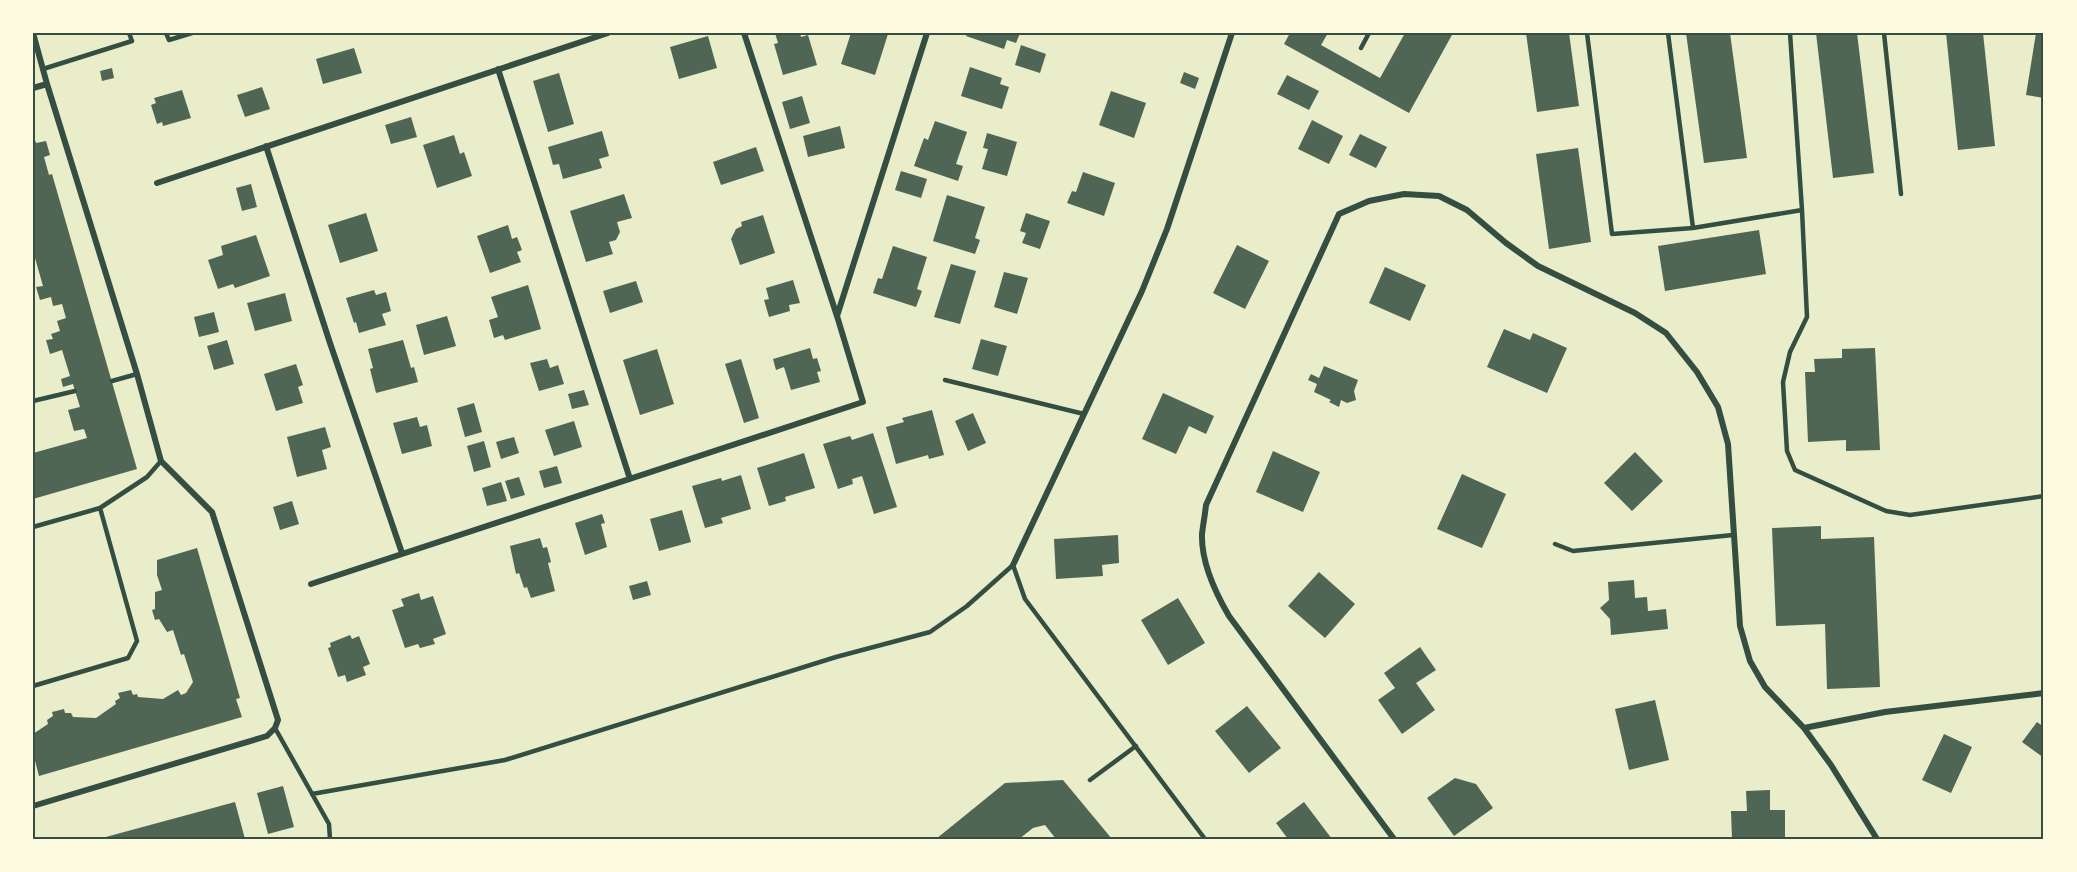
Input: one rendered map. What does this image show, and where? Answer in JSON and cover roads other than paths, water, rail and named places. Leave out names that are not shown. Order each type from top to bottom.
[{"type":"street","points":[[33,33],[137,374],[161,461],[212,512],[278,720],[275,728],[267,736],[33,806]]},
{"type":"street","points":[[157,183],[608,33]]},
{"type":"street","points":[[311,584],[863,402],[744,33]]},
{"type":"street","points":[[837,316],[927,33]]},
{"type":"street","points":[[1013,565],[1142,291],[1167,229],[1232,33]]},
{"type":"street","points":[[498,69],[630,479]]},
{"type":"street","points":[[33,88],[47,84]]},
{"type":"street","points":[[266,146],[402,553]]},
{"type":"street","points":[[1394,839],[1229,616],[1216,595],[1207,566],[1202,536],[1206,505],[1340,214],[1369,201],[1404,194],[1439,196],[1467,210],[1538,266],[1635,313],[1666,333],[1697,372],[1718,407],[1728,444],[1740,626],[1750,661],[1765,687],[1804,728],[1831,765],[1877,839]]},
{"type":"street","points":[[1804,728],[1885,712],[2044,693]]},
{"type":"lane","points":[[43,69],[132,41],[129,33]]},
{"type":"lane","points":[[166,33],[168,40],[192,33]]},
{"type":"lane","points":[[1361,48],[1369,33]]},
{"type":"lane","points":[[1587,33],[1612,234],[1693,228],[1802,210]]},
{"type":"lane","points":[[1668,33],[1693,228]]},
{"type":"lane","points":[[1790,33],[1807,317],[1790,351],[1783,382],[1787,451],[1795,470],[1886,511],[1910,514],[2044,496]]},
{"type":"lane","points":[[1884,33],[1901,194]]},
{"type":"lane","points":[[112,381],[137,374]]},
{"type":"lane","points":[[945,380],[1084,414]]},
{"type":"lane","points":[[33,401],[75,391]]},
{"type":"lane","points":[[33,527],[100,508],[147,477],[161,461]]},
{"type":"lane","points":[[33,686],[128,658],[137,641],[100,508]]},
{"type":"lane","points":[[1555,544],[1573,551],[1734,535]]},
{"type":"lane","points":[[312,794],[505,760],[836,657],[930,632],[967,606],[1013,565],[1025,599],[1205,839]]},
{"type":"lane","points":[[275,728],[329,824],[330,839]]},
{"type":"lane","points":[[1090,780],[1136,746]]}]
